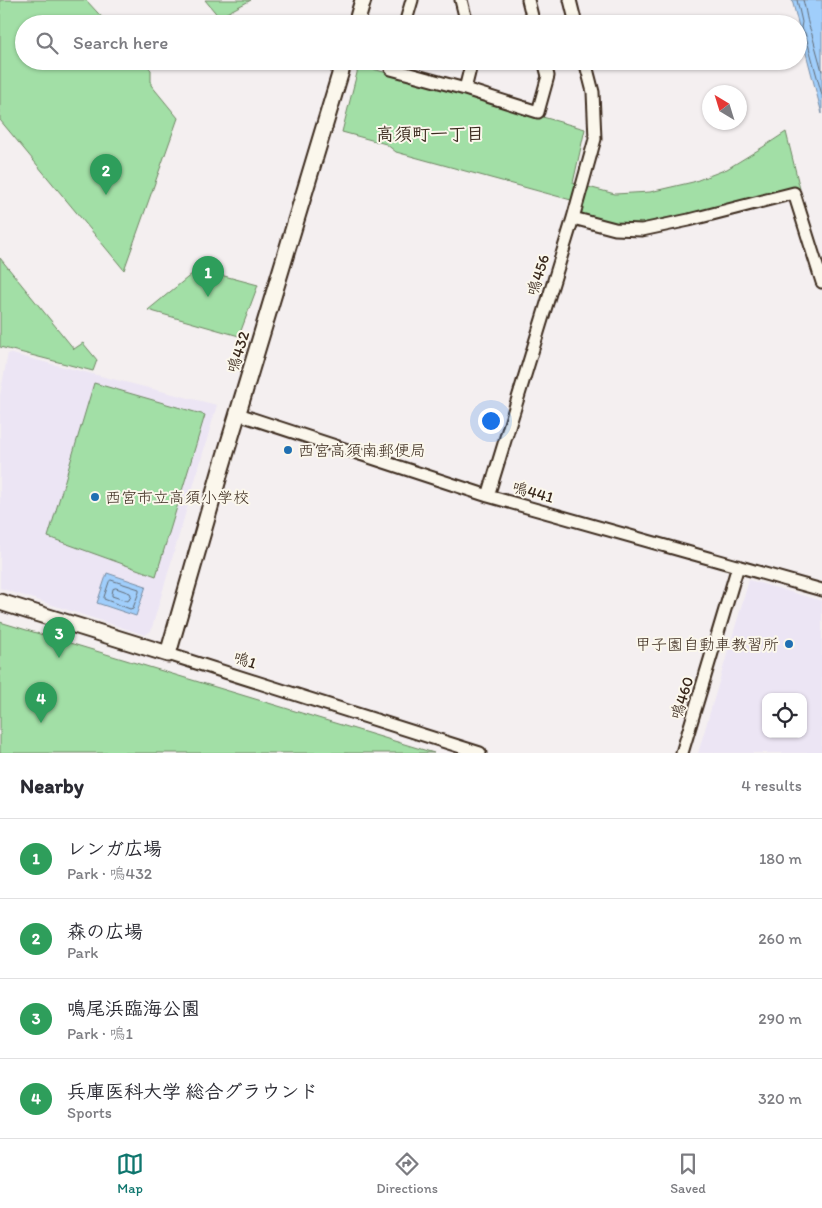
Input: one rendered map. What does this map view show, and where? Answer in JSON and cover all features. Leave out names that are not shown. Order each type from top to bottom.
[{"type":"street","points":[[359,15],[363,0]]},
{"type":"street","points":[[408,15],[412,0]]},
{"type":"street","points":[[461,0],[465,15]]},
{"type":"street","points":[[528,0],[532,15]]},
{"type":"street","points":[[570,0],[574,15]]},
{"type":"street","name":"鳴432","points":[[168,654],[341,70]]},
{"type":"street","points":[[395,70],[465,89],[538,112],[548,76],[546,70]]},
{"type":"street","points":[[465,89],[470,70]]},
{"type":"street","name":"鳴456","points":[[488,496],[573,218],[595,139],[593,92],[587,70]]},
{"type":"street","points":[[573,218],[615,229],[642,230],[794,193],[822,282]]},
{"type":"street","name":"鳴441","points":[[238,414],[488,496],[822,590]]},
{"type":"street","name":"鳴460","points":[[682,753],[738,566]]},
{"type":"street","name":"鳴1","points":[[0,602],[480,753]]},
{"type":"shaded area","name":"西宮市立高須小学校","points":[[8,353],[217,405],[151,631],[145,635],[0,588],[0,395]]},
{"type":"shaded area","name":"甲子園自動車教習所","points":[[749,580],[822,601],[822,753],[698,753]]},
{"type":"green space","points":[[0,0],[86,0],[100,15],[15,15],[15,70],[151,70],[151,85],[178,118],[124,270],[0,120]]},
{"type":"green space","points":[[205,0],[251,0],[223,15],[217,15]]},
{"type":"green space","points":[[358,70],[377,70],[585,129],[573,183],[615,194],[650,192],[693,182],[727,169],[786,132],[800,189],[639,226],[615,226],[568,212],[571,200],[396,152],[386,144],[342,132]]},
{"type":"green space","points":[[0,258],[74,349],[83,343],[97,360],[93,371],[0,347]]},
{"type":"green space","points":[[198,269],[258,285],[239,336],[148,310]]},
{"type":"green space","points":[[94,383],[205,415],[156,576],[48,537]]},
{"type":"green space","points":[[0,622],[434,753],[0,753]]},
{"type":"water","points":[[792,0],[822,0],[822,114],[807,57],[807,15],[796,15]]},
{"type":"water","points":[[107,573],[146,586],[136,616],[97,603]]},
{"type":"place","name":"森の広場","points":[[106,195]]},
{"type":"place","name":"レンガ広場","points":[[208,297]]},
{"type":"place","name":"西宮高須南郵便局","points":[[288,450]]},
{"type":"place","name":"西宮市立高須小学校","points":[[95,497]]},
{"type":"place","name":"甲子園自動車教習所","points":[[789,644]]},
{"type":"place","name":"鳴尾浜臨海公園","points":[[59,658]]},
{"type":"place","name":"兵庫医科大学 総合グラウンド","points":[[41,723]]},
{"type":"district","name":"高須町一丁目","points":[[430,134]]}]
